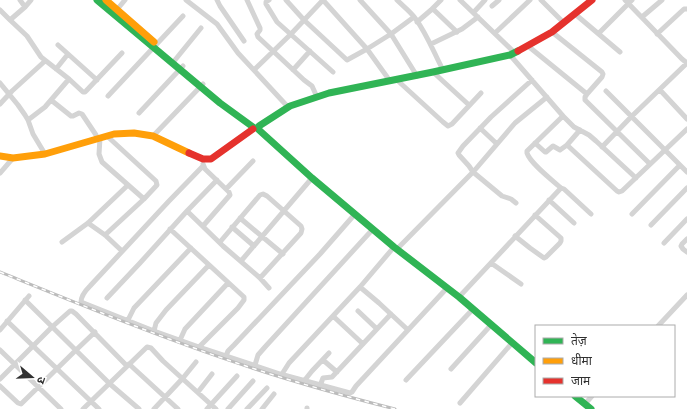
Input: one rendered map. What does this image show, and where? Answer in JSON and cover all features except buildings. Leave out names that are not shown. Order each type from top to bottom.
[{"type":"street","points":[[20,0],[25,7]]},
{"type":"street","points":[[10,20],[31,0]]},
{"type":"street","points":[[97,0],[115,12],[145,37],[202,85],[220,103],[256,127],[312,178],[395,248],[459,297],[535,362]]},
{"type":"street","points":[[106,0],[115,12]]},
{"type":"street","points":[[115,12],[125,0]]},
{"type":"street","points":[[186,0],[217,24],[238,53],[288,107]]},
{"type":"street","points":[[217,0],[244,41]]},
{"type":"street","points":[[247,0],[260,28],[257,35],[312,86],[317,97]]},
{"type":"street","points":[[268,0],[266,4],[276,19],[333,72]]},
{"type":"street","points":[[286,0],[304,20],[346,60],[433,9],[441,0]]},
{"type":"street","points":[[254,70],[323,0],[394,80],[447,126],[450,126],[481,93]]},
{"type":"street","points":[[460,0],[495,33],[563,116],[574,127],[589,135],[636,178]]},
{"type":"street","points":[[431,44],[457,32],[472,22],[485,0]]},
{"type":"street","points":[[492,6],[499,0]]},
{"type":"street","points":[[495,33],[530,0]]},
{"type":"street","points":[[541,0],[564,23]]},
{"type":"street","points":[[447,288],[351,393],[320,386],[199,347],[154,331],[84,303],[81,300],[90,286],[203,163],[288,107],[340,91],[417,76],[512,54],[552,32],[591,0]]},
{"type":"street","points":[[642,18],[662,0]]},
{"type":"street","points":[[363,1],[390,34],[417,76]]},
{"type":"street","points":[[399,1],[416,19],[431,44],[443,70]]},
{"type":"street","points":[[598,33],[629,1],[642,18],[687,63],[602,147]]},
{"type":"street","points":[[433,9],[457,32]]},
{"type":"street","points":[[658,34],[684,9],[687,9]]},
{"type":"street","points":[[0,10],[25,33],[38,54],[45,61],[84,92],[86,92],[122,53]]},
{"type":"street","points":[[575,14],[620,52]]},
{"type":"street","points":[[108,96],[183,16]]},
{"type":"street","points":[[175,60],[201,28]]},
{"type":"street","points":[[552,32],[602,72],[602,77],[587,94],[585,100],[650,164]]},
{"type":"street","points":[[58,45],[97,80]]},
{"type":"street","points":[[155,46],[175,60],[181,68]]},
{"type":"street","points":[[528,46],[587,94]]},
{"type":"street","points":[[293,70],[310,51]]},
{"type":"street","points":[[56,69],[68,54]]},
{"type":"street","points":[[0,104],[45,61]]},
{"type":"street","points":[[139,113],[181,68]]},
{"type":"street","points":[[433,72],[469,105]]},
{"type":"street","points":[[28,120],[51,100],[69,79]]},
{"type":"street","points":[[516,203],[502,196],[473,172],[458,153],[462,146],[491,117],[532,80]]},
{"type":"street","points":[[0,83],[28,120],[33,134],[45,154]]},
{"type":"street","points":[[153,136],[202,85]]},
{"type":"street","points":[[660,90],[687,120]]},
{"type":"street","points":[[606,91],[687,172]]},
{"type":"street","points":[[282,374],[289,363],[395,248],[473,172],[519,120],[546,97]]},
{"type":"street","points":[[51,100],[71,116],[79,113],[82,114],[96,135],[102,138],[157,183],[157,186],[105,235]]},
{"type":"street","points":[[563,116],[535,143],[528,151],[527,155],[533,163],[591,214]]},
{"type":"street","points":[[480,128],[497,144]]},
{"type":"street","points":[[567,145],[618,192],[622,191],[687,129]]},
{"type":"street","points":[[535,143],[545,152],[553,146],[560,150],[567,145],[580,130]]},
{"type":"street","points":[[0,156],[13,158],[45,154],[114,134],[134,133],[153,136],[203,163],[205,169],[229,192],[230,196],[203,226]]},
{"type":"street","points":[[102,138],[99,154],[102,162],[144,199]]},
{"type":"street","points":[[0,173],[13,158]]},
{"type":"street","points":[[226,189],[253,161]]},
{"type":"street","points":[[632,214],[680,165]]},
{"type":"street","points":[[240,261],[312,178]]},
{"type":"street","points":[[107,298],[217,180]]},
{"type":"street","points":[[62,242],[88,222],[128,185]]},
{"type":"street","points":[[459,297],[561,188]]},
{"type":"street","points":[[651,225],[687,188]]},
{"type":"street","points":[[220,242],[261,194],[265,194],[301,226],[301,233],[260,278]]},
{"type":"street","points":[[549,200],[574,223]]},
{"type":"street","points":[[187,211],[269,288]]},
{"type":"street","points":[[226,356],[228,351],[320,254],[355,214]]},
{"type":"street","points":[[515,236],[543,258],[555,248],[561,241],[561,238],[535,215]]},
{"type":"street","points":[[240,218],[283,254]]},
{"type":"street","points":[[664,243],[687,219]]},
{"type":"street","points":[[88,222],[105,235],[122,252]]},
{"type":"street","points":[[232,227],[254,246]]},
{"type":"street","points":[[254,365],[258,355],[265,347],[373,229]]},
{"type":"street","points":[[170,230],[244,297],[244,300],[238,308],[199,347]]},
{"type":"street","points":[[687,238],[681,246],[687,252]]},
{"type":"street","points":[[128,320],[134,308],[191,248]]},
{"type":"street","points":[[491,263],[521,284]]},
{"type":"street","points":[[154,331],[156,323],[163,314],[209,265]]},
{"type":"street","points":[[180,340],[185,329],[228,283]]},
{"type":"street","points":[[360,287],[408,330]]},
{"type":"street","points":[[659,325],[687,295]]},
{"type":"street","points":[[0,330],[29,296]]},
{"type":"street","points":[[25,300],[110,384],[139,409]]},
{"type":"street","points":[[406,380],[473,309]]},
{"type":"street","points":[[0,380],[52,327],[71,310],[128,365],[178,409]]},
{"type":"street","points":[[358,312],[377,329]]},
{"type":"street","points":[[320,386],[323,378],[331,378],[391,314]]},
{"type":"street","points":[[333,316],[363,344]]},
{"type":"street","points":[[7,321],[99,409]]},
{"type":"street","points":[[451,369],[491,325]]},
{"type":"street","points":[[0,386],[20,404],[23,403],[75,350],[95,332]]},
{"type":"street","points":[[460,403],[512,342]]},
{"type":"street","points":[[83,409],[146,347],[149,347],[198,392],[209,407],[216,409]]},
{"type":"street","points":[[0,350],[61,409]]},
{"type":"street","points":[[304,381],[329,353]]},
{"type":"street","points":[[322,360],[337,372]]},
{"type":"street","points":[[154,409],[196,362]]},
{"type":"street","points":[[198,392],[212,374]]},
{"type":"street","points":[[209,407],[237,376]]},
{"type":"street","points":[[228,409],[253,381]]},
{"type":"street","points":[[247,409],[267,388]]},
{"type":"street","points":[[262,409],[274,394]]},
{"type":"street","points":[[576,397],[591,409]]},
{"type":"street","points":[[585,404],[591,397]]},
{"type":"railway","points":[[0,272],[191,347],[272,375],[395,409]]},
{"type":"traffic: fast","points":[[97,0],[220,103],[253,127]]},
{"type":"traffic: fast","points":[[259,126],[290,106],[329,93],[510,55],[518,51]]},
{"type":"traffic: fast","points":[[259,130],[312,178],[394,247],[459,297],[535,362]]},
{"type":"traffic: fast","points":[[576,397],[591,409]]},
{"type":"traffic: slow","points":[[106,0],[154,42]]},
{"type":"traffic: slow","points":[[0,156],[13,158],[45,154],[114,134],[134,133],[153,136],[189,153]]},
{"type":"traffic: jam","points":[[518,51],[552,32],[592,0]]},
{"type":"traffic: jam","points":[[189,153],[203,159],[211,159],[253,129]]}]
